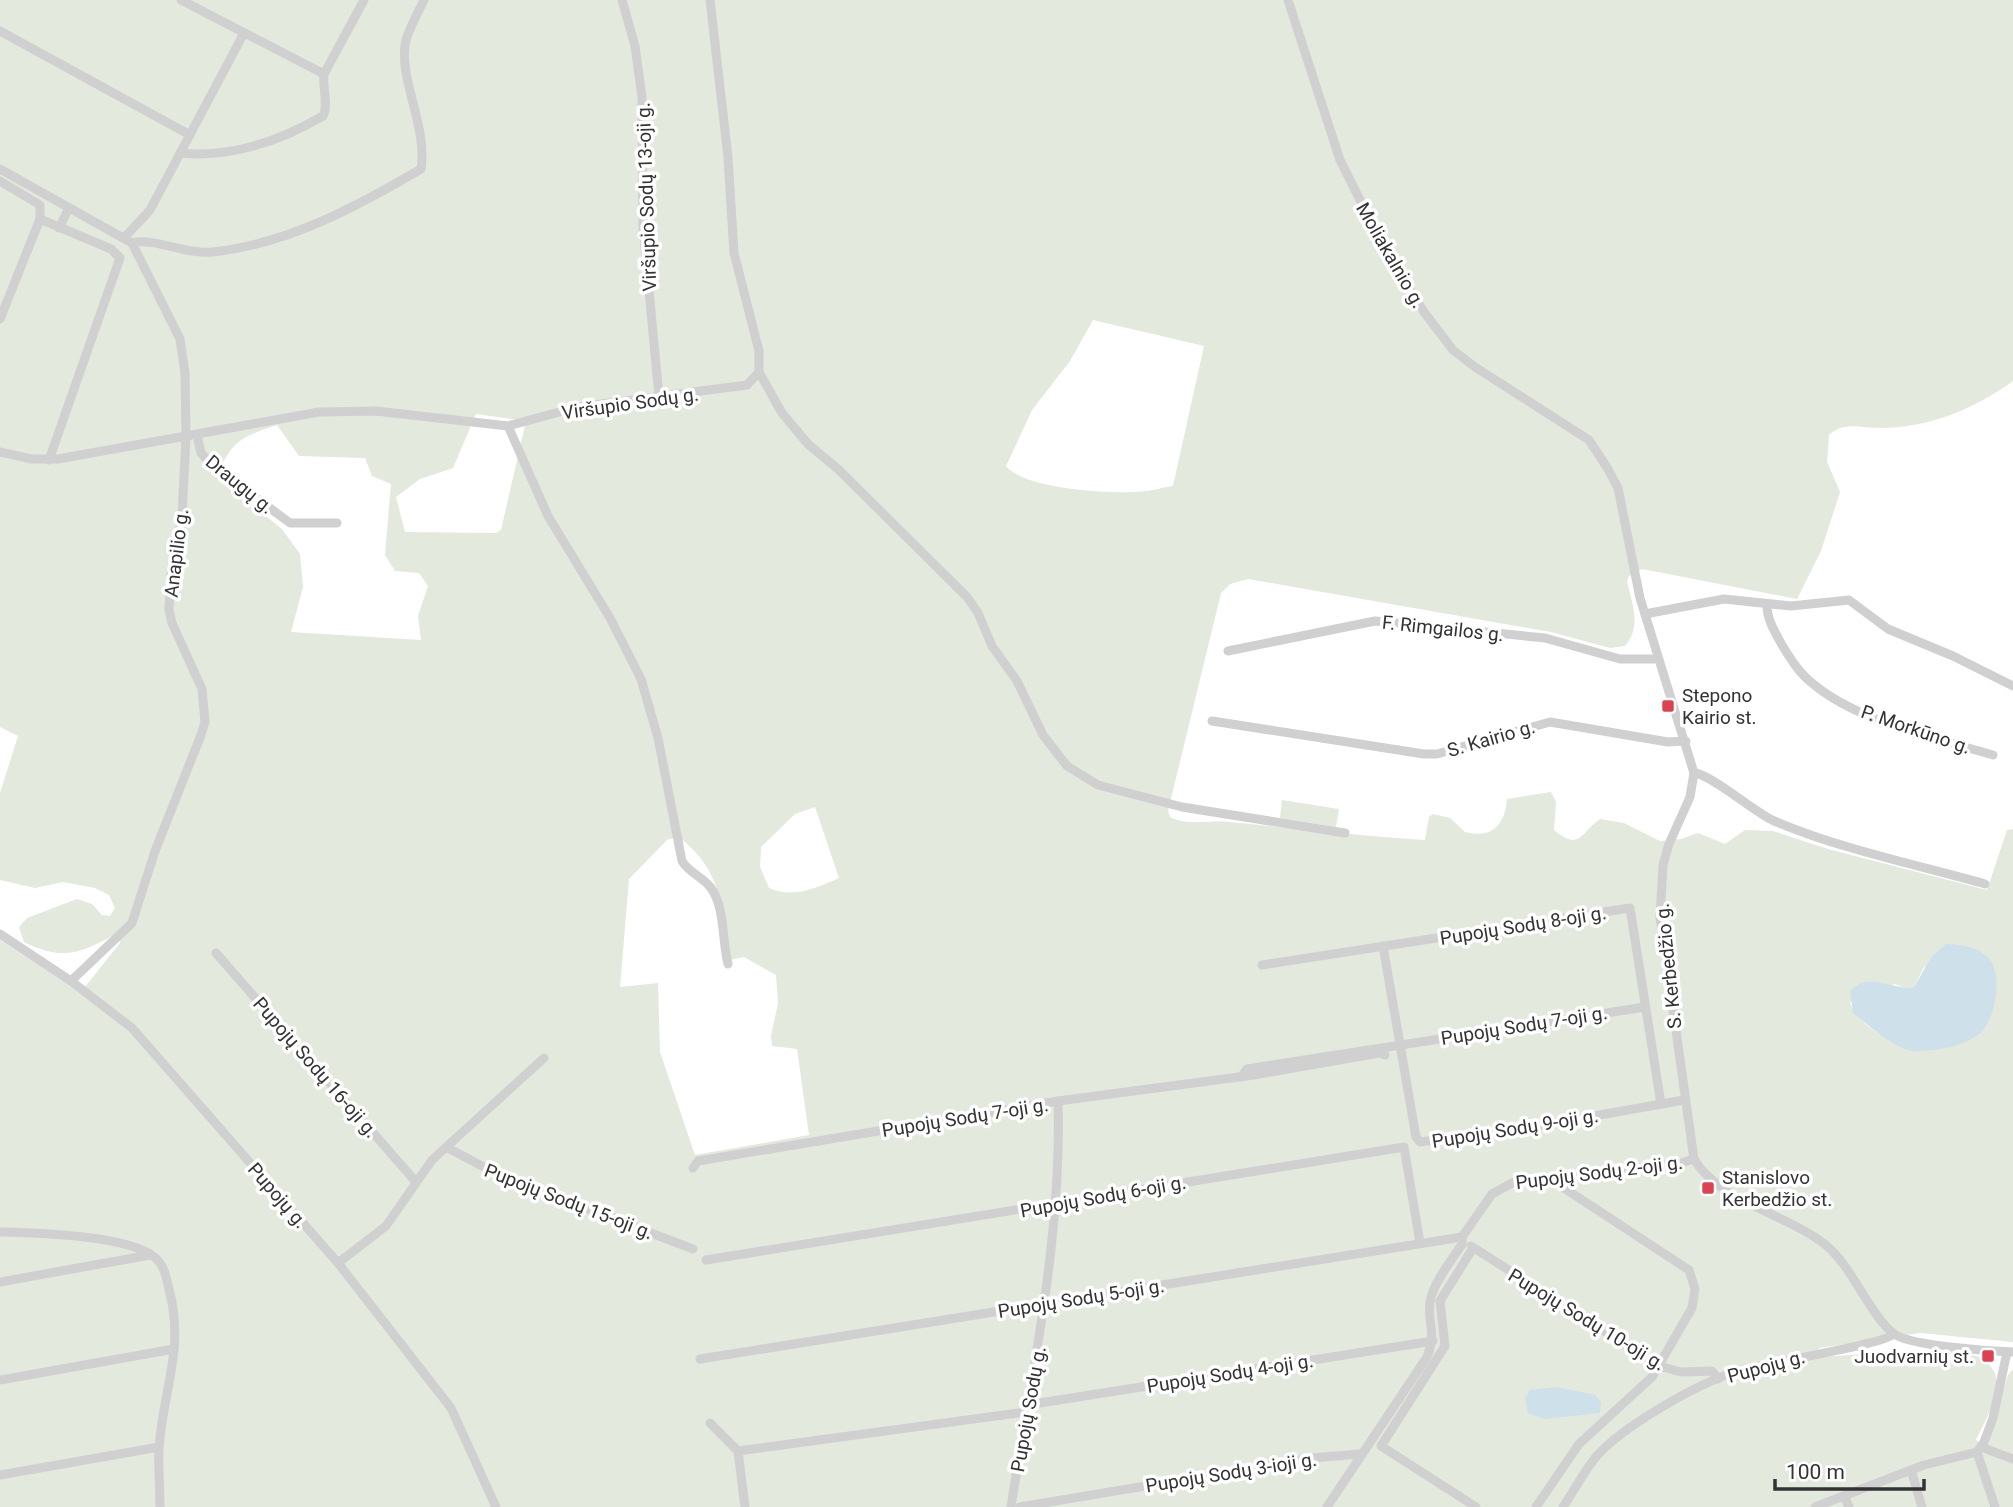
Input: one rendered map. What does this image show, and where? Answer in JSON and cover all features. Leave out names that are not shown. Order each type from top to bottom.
[{"type":"street","points":[[181,0],[324,74]]},
{"type":"street","points":[[180,153],[201,155],[232,151],[303,128],[326,112],[322,87],[324,74],[364,0]]},
{"type":"street","name":"Viršupio Sodų 13-oji g.","points":[[622,0],[635,46],[642,97],[643,227],[659,396]]},
{"type":"street","points":[[710,0],[728,157],[734,253],[760,351],[759,372],[782,413],[808,444],[839,470],[967,597],[978,613],[992,646],[1017,681],[1042,735],[1067,766],[1098,785],[1124,794],[1181,807],[1345,833]]},
{"type":"street","name":"Moliakalnio g.","points":[[1288,0],[1340,160],[1381,242],[1430,322],[1453,350],[1475,367],[1589,440]]},
{"type":"street","points":[[0,169],[129,240],[208,253],[296,233],[335,216],[421,169],[422,139],[409,79],[406,41],[421,1]]},
{"type":"street","points":[[0,30],[190,135]]},
{"type":"street","points":[[129,240],[150,210],[244,33]]},
{"type":"street","points":[[0,181],[40,205],[40,219],[0,319]]},
{"type":"street","points":[[59,228],[69,208]]},
{"type":"street","points":[[40,219],[111,249],[120,258],[49,460]]},
{"type":"street","name":"Anapilio g.","points":[[71,981],[132,923],[155,851],[194,759],[205,722],[202,690],[172,623],[169,609],[171,575],[182,515],[186,437],[185,373],[180,339],[129,240]]},
{"type":"street","name":"Viršupio Sodų g.","points":[[0,452],[49,460],[319,412],[355,409],[508,426],[578,407],[739,388],[753,380],[759,372]]},
{"type":"street","points":[[508,426],[548,516],[610,618],[641,679],[658,738],[682,861],[687,869],[712,889],[718,902],[728,964]]},
{"type":"street","name":"Draugų g.","points":[[197,435],[201,453],[213,466],[290,523],[337,523]]},
{"type":"street","name":"S. Kerbedžio g.","points":[[1589,440],[1618,488],[1635,580],[1694,772],[1690,797],[1669,844],[1660,905],[1661,939],[1694,1159]]},
{"type":"street","points":[[1645,614],[1724,599],[1791,606],[1842,599],[1857,603],[1888,629],[1953,656],[2013,686]]},
{"type":"street","name":"P. Morkūno g.","points":[[1767,604],[1773,629],[1799,670],[1812,684],[1885,722],[1993,755]]},
{"type":"street","name":"F. Rimgailos g.","points":[[1228,650],[1375,621],[1545,638],[1620,659],[1658,659]]},
{"type":"street","name":"S. Kairio g.","points":[[1212,721],[1424,754],[1437,754],[1550,722],[1668,742],[1686,741]]},
{"type":"street","points":[[1694,772],[1706,776],[1764,816],[1795,830],[1985,884]]},
{"type":"street","name":"Pupojų Sodų 8-oji g.","points":[[1262,965],[1630,908],[1661,1104]]},
{"type":"street","name":"Pupojų g.","points":[[0,934],[71,981],[132,1028],[338,1263],[451,1408],[496,1507]]},
{"type":"street","name":"Pupojų Sodų 9-oji g.","points":[[1383,946],[1416,1137],[1423,1143],[1684,1100]]},
{"type":"street","name":"Pupojų Sodų 16-oji g.","points":[[216,953],[416,1182]]},
{"type":"street","name":"Pupojų Sodų 7-oji g.","points":[[1241,1077],[1247,1069],[1400,1043],[1645,1007]]},
{"type":"street","name":"Pupojų Sodų 7-oji g.","points":[[693,1168],[698,1161],[1058,1101],[1241,1077],[1379,1053],[1385,1055]]},
{"type":"street","points":[[338,1263],[386,1226],[432,1160],[544,1058]]},
{"type":"street","name":"Pupojų Sodų g.","points":[[1011,1507],[1045,1304],[1055,1205],[1058,1101]]},
{"type":"street","name":"Pupojų Sodų 6-oji g.","points":[[706,1261],[1404,1147],[1420,1242]]},
{"type":"street","name":"Pupojų Sodų 15-oji g.","points":[[448,1148],[499,1175],[693,1249]]},
{"type":"street","points":[[1694,1159],[1718,1185],[1800,1227],[1827,1246],[1843,1262],[1894,1334],[1919,1342],[2010,1352],[1993,1418],[1979,1450],[1995,1507]]},
{"type":"street","name":"Pupojų Sodų 2-oji g.","points":[[1433,1341],[1430,1299],[1462,1244],[1462,1237],[1498,1188],[1514,1182],[1547,1177],[1681,1163],[1694,1159]]},
{"type":"street","points":[[1536,1507],[1579,1444],[1638,1393],[1659,1366],[1692,1308],[1695,1289],[1689,1270],[1547,1177]]},
{"type":"street","points":[[0,1232],[119,1242],[152,1255],[163,1267],[174,1309],[174,1349],[173,1373],[159,1447],[160,1507]]},
{"type":"street","name":"Pupojų Sodų 5-oji g.","points":[[700,1359],[1462,1237]]},
{"type":"street","name":"Pupojų Sodų 10-oji g.","points":[[1462,1237],[1473,1248],[1659,1366],[1671,1371],[1712,1371],[1718,1379]]},
{"type":"street","points":[[1473,1248],[1440,1301],[1445,1346],[1381,1446],[1476,1507]]},
{"type":"street","points":[[0,1282],[152,1255]]},
{"type":"street","name":"Pupojų g.","points":[[1563,1507],[1596,1457],[1642,1420],[1718,1379],[1810,1354],[1884,1342],[1894,1334]]},
{"type":"street","points":[[1327,1507],[1360,1454],[1419,1370],[1433,1341]]},
{"type":"street","name":"Pupojų Sodų 4-oji g.","points":[[738,1451],[1026,1409],[1433,1341]]},
{"type":"street","points":[[0,1380],[174,1349]]},
{"type":"street","points":[[710,1423],[738,1451],[745,1507]]},
{"type":"street","points":[[0,1475],[159,1447]]},
{"type":"street","points":[[1815,1507],[1910,1470],[1979,1450],[2013,1459]]},
{"type":"street","name":"Pupojų Sodų 3-ioji g.","points":[[1020,1507],[1312,1458],[1360,1454]]},
{"type":"street","points":[[1910,1470],[1922,1507]]},
{"type":"street","points":[[1844,1496],[1849,1507]]},
{"type":"shaded area","points":[[0,0],[2013,0],[2013,381],[1967,408],[1933,421],[1898,427],[1853,426],[1840,428],[1829,435],[1827,462],[1840,492],[1821,551],[1797,599],[1642,569],[1629,576],[1627,581],[1634,615],[1633,631],[1625,646],[1610,648],[1551,632],[1248,579],[1230,584],[1221,593],[1168,811],[1170,817],[1176,820],[1191,822],[1229,822],[1425,840],[1429,817],[1433,814],[1450,818],[1465,832],[1483,833],[1500,823],[1507,799],[1551,792],[1556,802],[1554,830],[1569,839],[1580,838],[1600,819],[1624,823],[1660,841],[1681,839],[1698,833],[1725,844],[1745,830],[1773,831],[1828,849],[1987,890],[2007,830],[2013,829],[2013,1342],[1920,1333],[1819,1348],[1820,1357],[1921,1351],[1960,1353],[1982,1359],[1992,1368],[1997,1382],[1991,1408],[1976,1440],[1984,1446],[2008,1375],[2013,1369],[2013,1507],[0,1507],[0,940],[81,992],[120,943],[117,933],[82,950],[61,953],[50,952],[24,942],[19,927],[27,918],[77,899],[92,904],[102,915],[110,916],[115,908],[109,895],[95,888],[63,882],[35,888],[0,880],[0,793],[18,736],[0,727]],"holes":[[[1093,320],[1204,346],[1173,486],[1134,492],[1066,488],[1030,480],[1006,466],[1032,410],[1070,361]],[[476,414],[526,421],[501,530],[496,533],[405,532],[396,497],[420,479],[453,468]],[[277,425],[299,456],[365,458],[372,476],[391,484],[385,555],[395,571],[419,573],[428,586],[418,616],[421,640],[291,632],[303,587],[300,554],[282,529],[216,476],[233,447],[254,433]],[[815,807],[839,878],[804,891],[778,891],[769,888],[760,867],[761,847],[795,814]],[[680,838],[705,864],[713,878],[722,908],[730,960],[744,957],[776,975],[778,1003],[771,1036],[772,1046],[797,1049],[809,1135],[695,1155],[660,1052],[658,983],[620,987],[629,879],[668,839]],[[1925,965],[1913,1051],[1885,1038],[1867,1025],[1859,1018],[1850,1002],[1894,984],[1906,988],[1914,987]]]},
{"type":"shaded area","points":[[1282,800],[1339,809],[1336,827],[1280,818]]},
{"type":"water","points":[[1946,944],[1975,949],[1990,960],[1994,968],[1996,988],[1993,1010],[1985,1028],[1979,1034],[1951,1047],[1912,1051],[1888,1040],[1853,1013],[1850,991],[1858,985],[1873,982],[1914,987],[1932,956]]},
{"type":"water","points":[[1557,1387],[1595,1395],[1601,1402],[1600,1413],[1544,1419],[1528,1413],[1525,1398],[1530,1390]]},
{"type":"place","name":"Stepono Kairio st.","points":[[1668,706]]},
{"type":"place","name":"Stanislovo Kerbedžio st.","points":[[1708,1188]]},
{"type":"place","name":"Juodvarnių st.","points":[[1988,1356]]}]
